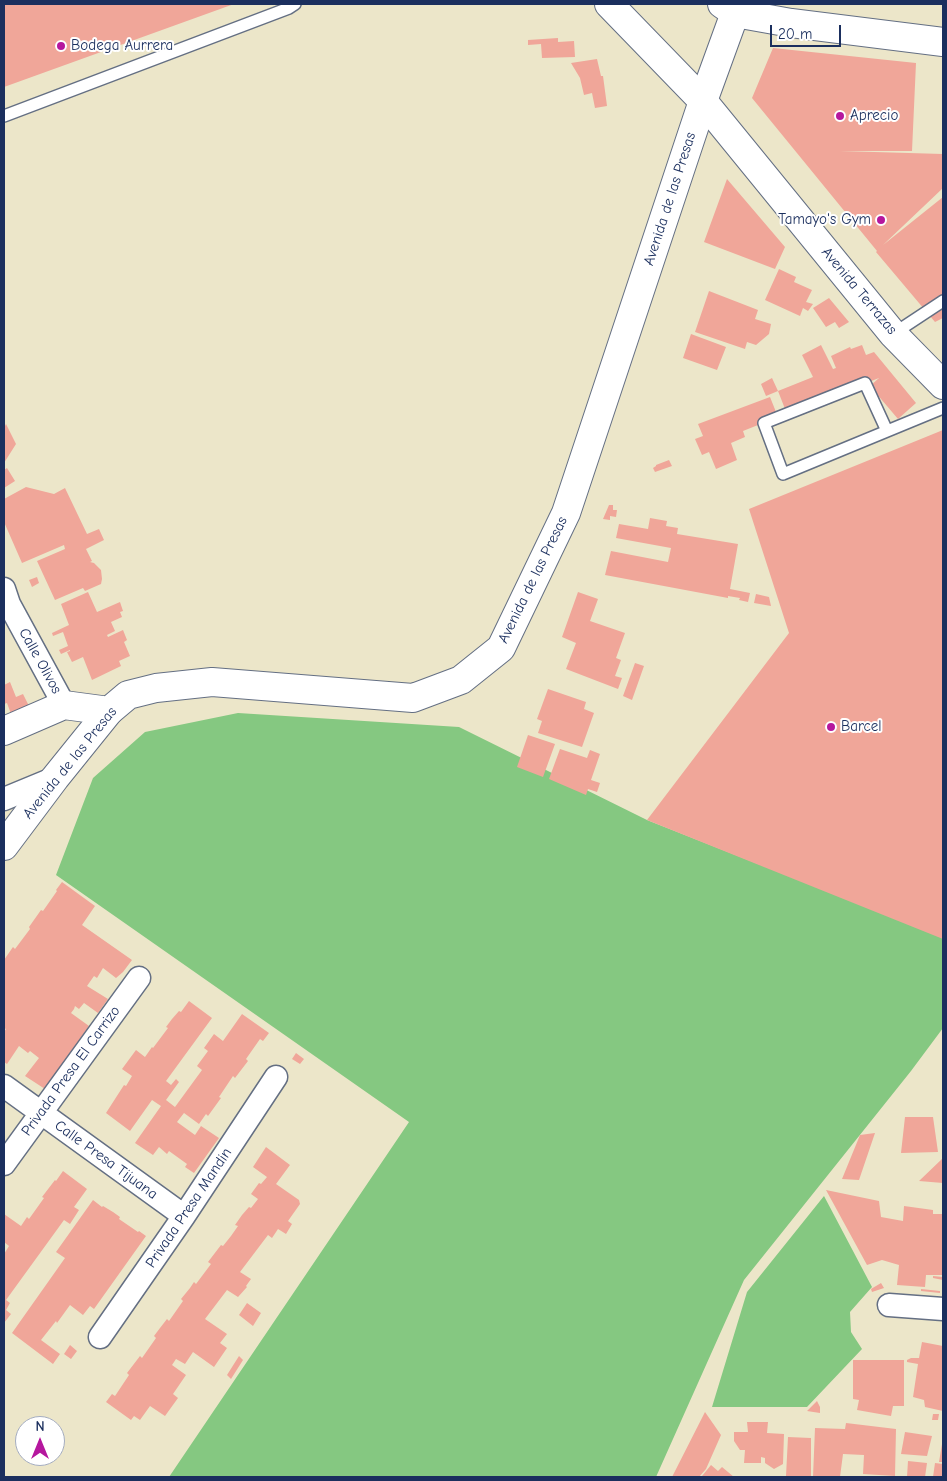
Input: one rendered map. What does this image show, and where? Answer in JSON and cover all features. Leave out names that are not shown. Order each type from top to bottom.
[{"type":"main road","name":"Avenida Terrazas","points":[[609,4],[703,101],[894,334],[943,385]]},
{"type":"main road","points":[[729,7],[766,4]]},
{"type":"main road","name":"Avenida de las Presas","points":[[4,846],[109,711],[128,695],[156,688],[212,682],[413,698],[461,680],[501,648],[566,513],[703,101],[729,7]]},
{"type":"main road","points":[[729,7],[791,23],[943,42]]},
{"type":"main road","points":[[4,731],[64,706],[109,711]]},
{"type":"street","name":"Calle Olivos","points":[[5,600],[64,706]]},
{"type":"street","points":[[4,799],[55,778]]},
{"type":"street","name":"Privada Presa El Carrizo","points":[[4,1164],[139,978]]},
{"type":"street","name":"Privada Presa Mandin","points":[[100,1337],[276,1078]]},
{"type":"street","name":"Calle Presa Tijuana","points":[[4,1086],[184,1216]]},
{"type":"street","points":[[890,1305],[943,1309]]},
{"type":"lane","points":[[4,116],[289,8],[295,4]]},
{"type":"lane","points":[[894,334],[943,301]]},
{"type":"lane","points":[[887,431],[866,383],[764,423],[782,474],[887,431],[943,408]]},
{"type":"green space","points":[[238,713],[459,727],[647,820],[943,937],[943,1028],[911,1071],[744,1280],[656,1477],[169,1477],[409,1122],[56,875],[93,778],[145,732]]},
{"type":"green space","points":[[824,1196],[872,1287],[850,1312],[851,1332],[862,1349],[807,1407],[712,1407],[747,1292]]},
{"type":"building","name":"Bodega Aurrera","points":[[4,4],[234,4],[4,87]]},
{"type":"building","points":[[558,38],[558,42],[574,41],[575,57],[542,58],[541,44],[528,45],[528,40]]},
{"type":"building","points":[[773,48],[916,63],[912,151],[840,151],[943,154],[943,188],[883,245],[943,197],[943,318],[935,322],[752,98]]},
{"type":"building","points":[[597,59],[601,76],[603,76],[607,106],[595,108],[592,93],[584,95],[580,78],[571,63]]},
{"type":"building","points":[[727,179],[785,247],[775,269],[704,242]]},
{"type":"building","points":[[779,269],[796,277],[794,282],[812,290],[806,302],[813,304],[808,311],[803,308],[800,316],[765,300]]},
{"type":"building","points":[[709,291],[758,310],[755,319],[771,324],[769,334],[756,345],[747,342],[745,349],[695,332]]},
{"type":"building","points":[[829,298],[849,322],[839,328],[835,322],[826,327],[813,308]]},
{"type":"building","points":[[691,334],[726,347],[717,370],[683,358]]},
{"type":"building","points":[[821,345],[833,369],[836,368],[831,356],[850,347],[851,349],[862,345],[866,355],[874,352],[916,403],[898,419],[870,386],[879,378],[787,414],[778,391],[813,377],[802,355]]},
{"type":"building","points":[[772,378],[778,391],[766,396],[761,384]]},
{"type":"building","points":[[770,397],[778,417],[743,431],[745,437],[731,443],[737,460],[716,469],[709,452],[702,455],[695,439],[703,436],[698,424]]},
{"type":"building","points":[[6,424],[16,444],[4,463],[4,428]]},
{"type":"building","name":"Barcel","points":[[943,430],[943,939],[647,820],[789,633],[749,509]]},
{"type":"building","points":[[669,460],[672,466],[655,472],[653,468],[656,465]]},
{"type":"building","points":[[7,468],[15,481],[4,488],[4,470]]},
{"type":"building","points":[[26,487],[54,494],[65,488],[87,534],[99,529],[104,540],[86,549],[92,561],[90,562],[94,563],[101,570],[101,584],[85,591],[83,588],[55,600],[37,561],[65,549],[64,545],[22,563],[4,522],[4,499]]},
{"type":"building","points":[[609,505],[613,505],[613,510],[617,510],[616,517],[610,516],[610,520],[603,519]]},
{"type":"building","points":[[650,518],[667,521],[666,526],[678,528],[677,534],[738,544],[730,589],[750,593],[748,602],[739,600],[740,598],[728,596],[728,598],[605,575],[611,551],[668,562],[671,548],[616,538],[619,524],[648,529]]},
{"type":"building","points":[[37,577],[39,583],[32,587],[29,580]]},
{"type":"building","points":[[88,592],[97,612],[120,602],[123,611],[120,612],[122,617],[111,622],[115,631],[107,635],[108,637],[123,630],[127,640],[124,642],[130,656],[119,661],[121,666],[92,680],[83,657],[72,662],[67,652],[70,650],[61,654],[59,650],[68,646],[63,632],[53,636],[52,633],[69,625],[61,604]]},
{"type":"building","points":[[578,592],[598,599],[590,621],[625,633],[616,658],[621,660],[615,676],[622,678],[618,689],[566,669],[576,643],[562,637]]},
{"type":"building","points":[[756,594],[769,597],[771,606],[754,603]]},
{"type":"building","points":[[635,663],[644,666],[632,700],[623,696]]},
{"type":"building","points":[[10,682],[16,697],[23,694],[29,706],[11,714],[7,703],[4,704],[4,685]]},
{"type":"building","points":[[548,689],[586,702],[584,709],[594,713],[582,747],[538,733],[542,721],[537,719]]},
{"type":"building","points":[[528,735],[555,744],[543,777],[517,767]]},
{"type":"building","points":[[560,749],[587,758],[590,750],[600,754],[591,780],[600,783],[597,792],[588,789],[586,795],[549,779]]},
{"type":"building","points":[[62,882],[95,906],[82,925],[132,960],[116,978],[103,968],[97,978],[94,976],[87,986],[108,999],[98,1013],[84,1003],[79,1009],[75,1006],[71,1013],[89,1026],[45,1089],[25,1076],[39,1058],[30,1051],[28,1053],[19,1046],[7,1064],[4,1062],[4,1032],[6,1029],[4,1028],[4,960],[30,929],[29,927],[41,910],[43,911]]},
{"type":"building","points":[[189,1001],[212,1018],[166,1081],[171,1085],[176,1079],[179,1082],[166,1100],[175,1107],[202,1070],[197,1066],[208,1051],[204,1048],[214,1034],[223,1041],[242,1014],[269,1033],[263,1041],[260,1039],[246,1059],[248,1061],[235,1078],[233,1076],[208,1116],[206,1114],[199,1124],[184,1113],[177,1122],[195,1135],[201,1126],[219,1138],[194,1173],[185,1167],[187,1164],[169,1151],[167,1154],[159,1147],[153,1155],[135,1143],[161,1106],[152,1100],[130,1131],[106,1113],[132,1076],[122,1069],[136,1050],[145,1057],[168,1028],[166,1027],[172,1019],[179,1011],[181,1012]]},
{"type":"building","points":[[296,1053],[304,1059],[300,1064],[292,1059]]},
{"type":"building","points":[[905,1117],[933,1117],[938,1152],[901,1153]]},
{"type":"building","points":[[875,1133],[859,1180],[842,1179],[860,1135]]},
{"type":"building","points":[[266,1147],[290,1165],[276,1184],[299,1200],[300,1204],[288,1221],[292,1224],[286,1234],[278,1229],[272,1238],[268,1235],[240,1272],[251,1279],[247,1287],[238,1297],[227,1290],[205,1319],[227,1334],[220,1343],[227,1348],[214,1367],[193,1352],[185,1364],[176,1359],[172,1365],[186,1375],[173,1394],[178,1398],[165,1416],[150,1406],[140,1420],[134,1416],[131,1420],[106,1402],[112,1394],[115,1396],[129,1375],[127,1373],[140,1356],[142,1358],[156,1338],[154,1336],[167,1319],[169,1321],[183,1301],[181,1299],[194,1282],[196,1284],[211,1264],[208,1262],[221,1245],[223,1246],[231,1236],[238,1226],[235,1225],[242,1215],[258,1199],[251,1194],[259,1183],[261,1184],[267,1177],[253,1167]]},
{"type":"building","points":[[943,1158],[943,1183],[919,1181]]},
{"type":"building","points":[[63,1171],[87,1189],[74,1207],[79,1210],[70,1224],[64,1220],[6,1300],[10,1303],[6,1310],[11,1314],[4,1323],[4,1254],[9,1246],[4,1242],[4,1214],[21,1226],[27,1217],[29,1219],[44,1198],[42,1197]]},
{"type":"building","points":[[826,1190],[879,1201],[881,1217],[903,1221],[904,1206],[933,1210],[933,1214],[943,1214],[943,1275],[926,1275],[925,1287],[897,1285],[899,1265],[882,1260],[867,1265]]},
{"type":"building","points":[[93,1200],[146,1236],[94,1309],[90,1306],[83,1315],[70,1305],[41,1340],[60,1354],[53,1364],[12,1333],[65,1258],[56,1252]]},
{"type":"building","points":[[933,1276],[943,1277],[943,1280],[933,1278]]},
{"type":"building","points":[[881,1283],[884,1288],[872,1292],[871,1289]]},
{"type":"building","points":[[921,1289],[940,1291],[940,1293],[921,1291]]},
{"type":"building","points":[[247,1303],[261,1313],[253,1326],[239,1315]]},
{"type":"building","points":[[922,1342],[943,1346],[943,1411],[925,1407],[924,1400],[913,1397],[918,1364],[907,1362],[907,1360],[919,1358]]},
{"type":"building","points":[[70,1345],[77,1351],[71,1359],[64,1354]]},
{"type":"building","points":[[239,1356],[243,1360],[231,1379],[227,1375]]},
{"type":"building","points":[[853,1360],[904,1360],[904,1406],[893,1406],[891,1416],[857,1410],[859,1400],[853,1399]]},
{"type":"building","points":[[817,1401],[820,1413],[807,1411]]},
{"type":"building","points":[[705,1412],[721,1435],[706,1469],[699,1477],[672,1477]]},
{"type":"building","points":[[933,1414],[939,1414],[938,1420],[932,1420]]},
{"type":"building","points":[[747,1422],[768,1422],[767,1433],[784,1434],[783,1464],[774,1469],[765,1463],[765,1458],[761,1457],[761,1463],[744,1463],[745,1450],[740,1450],[734,1441],[734,1432],[748,1432]]},
{"type":"building","points":[[846,1423],[896,1429],[895,1476],[863,1474],[864,1455],[843,1454],[840,1477],[813,1477],[815,1428],[845,1429]]},
{"type":"building","points":[[905,1432],[932,1436],[927,1456],[901,1454]]},
{"type":"building","points":[[788,1437],[811,1438],[811,1477],[786,1476]]},
{"type":"building","points":[[942,1444],[943,1462],[939,1462]]},
{"type":"building","points":[[908,1461],[927,1463],[925,1477],[907,1477]]},
{"type":"building","points":[[935,1463],[943,1464],[943,1477],[933,1477]]},
{"type":"building","points":[[711,1465],[718,1471],[722,1467],[734,1477],[703,1477]]},
{"type":"place","name":"Bodega Aurrera","points":[[61,46]]},
{"type":"place","name":"Aprecio","points":[[840,116]]},
{"type":"place","name":"Tamayo's Gym","points":[[881,220]]},
{"type":"place","name":"Barcel","points":[[831,727]]}]
